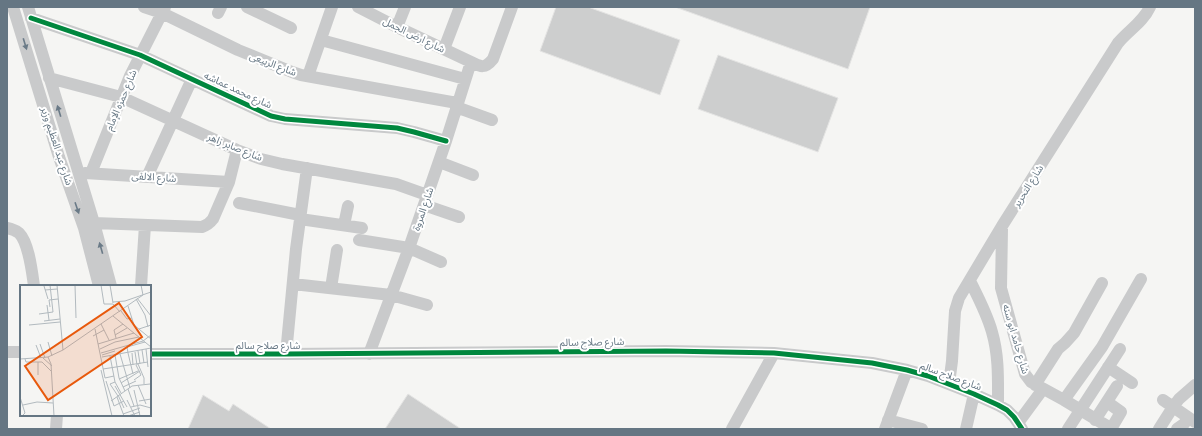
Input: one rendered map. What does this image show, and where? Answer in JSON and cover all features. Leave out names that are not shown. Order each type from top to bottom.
[{"type":"street","name":"شارع عبد العظيم وزير","points":[[13,7],[59,157],[84,228],[99,285]]},
{"type":"street","name":"شارع الربيعى","points":[[144,7],[163,10],[238,50],[292,72],[457,105],[492,120]]},
{"type":"street","points":[[246,7],[291,28]]},
{"type":"street","points":[[308,76],[332,7]]},
{"type":"street","name":"شارع ارض الجمل","points":[[358,7],[471,62]]},
{"type":"street","points":[[397,27],[405,7]]},
{"type":"street","points":[[444,49],[460,7]]},
{"type":"street","points":[[471,62],[480,66],[485,66],[493,59],[512,7]]},
{"type":"street","name":"شارع التحرير","points":[[949,384],[955,311],[959,298],[1002,226],[1118,43],[1141,21],[1147,14],[1150,7]]},
{"type":"street","name":"شارع حمزه الإمام","points":[[91,173],[140,55],[163,10]]},
{"type":"street","name":"شارع عبد العظيم وزير","points":[[29,12],[112,285]]},
{"type":"street","name":"شارع محمد عماشه","points":[[29,12],[140,55],[271,116],[285,119],[398,128],[446,141]]},
{"type":"street","points":[[320,40],[465,79]]},
{"type":"street","name":"شارع المروة","points":[[369,354],[426,200],[471,62]]},
{"type":"street","name":"شارع صابر زاهر","points":[[49,78],[122,97],[237,150],[261,158],[396,184],[458,217]]},
{"type":"street","points":[[148,177],[192,79]]},
{"type":"street","points":[[53,138],[61,140],[67,135]]},
{"type":"street","points":[[94,223],[207,226],[213,219],[229,182],[237,150]]},
{"type":"street","points":[[59,157],[63,152],[70,152],[72,154]]},
{"type":"street","points":[[439,162],[472,175]]},
{"type":"street","points":[[286,354],[300,217],[307,168]]},
{"type":"street","name":"شارع الالفى","points":[[78,172],[229,182]]},
{"type":"street","points":[[239,203],[344,226],[362,228]]},
{"type":"street","points":[[344,226],[348,206]]},
{"type":"street","points":[[141,285],[145,225]]},
{"type":"street","name":"شارع حامد ابو سنه","points":[[1002,226],[1000,282],[1002,294],[1025,374],[1031,382],[1112,429]]},
{"type":"street","points":[[7,228],[20,234],[25,244],[34,285]]},
{"type":"street","points":[[359,240],[409,248],[441,262]]},
{"type":"street","points":[[331,288],[337,250]]},
{"type":"street","points":[[1064,400],[1102,347],[1141,279]]},
{"type":"street","points":[[970,281],[992,331],[995,344],[998,371],[998,405]]},
{"type":"street","points":[[1017,426],[1058,349],[1074,333],[1102,283]]},
{"type":"street","points":[[293,284],[392,295],[427,305]]},
{"type":"street","points":[[1068,429],[1120,349]]},
{"type":"street","name":"شارع صلاح سالم","points":[[151,354],[369,354],[666,351],[774,352],[872,363],[907,370],[949,384],[998,405],[1007,410],[1017,426]]},
{"type":"street","points":[[7,352],[20,352]]},
{"type":"street","points":[[732,429],[774,352]]},
{"type":"street","points":[[907,370],[887,425],[922,429]]},
{"type":"street","points":[[1095,420],[1107,402],[1125,387],[1105,372]]},
{"type":"street","points":[[1159,429],[1173,407],[1195,385]]},
{"type":"street","points":[[966,429],[974,394]]},
{"type":"street","points":[[1162,400],[1192,420],[1177,429]]},
{"type":"street","points":[[1107,402],[1121,412],[1112,429]]},
{"type":"street","points":[[56,429],[57,416]]},
{"type":"building","points":[[556,7],[588,7],[680,40],[660,95],[540,51]]},
{"type":"building","points":[[675,7],[870,7],[848,69]]},
{"type":"building","points":[[718,55],[838,98],[818,152],[698,109]]},
{"type":"building","points":[[408,394],[461,429],[385,429]]},
{"type":"building","points":[[203,395],[229,411],[233,404],[271,429],[188,429]]},
{"type":"cycle path","points":[[31,18],[140,55],[271,116],[285,119],[397,128],[446,141]]},
{"type":"cycle path","points":[[151,354],[666,351],[774,353],[872,363],[928,376],[974,394],[1007,410],[1022,429]]}]
